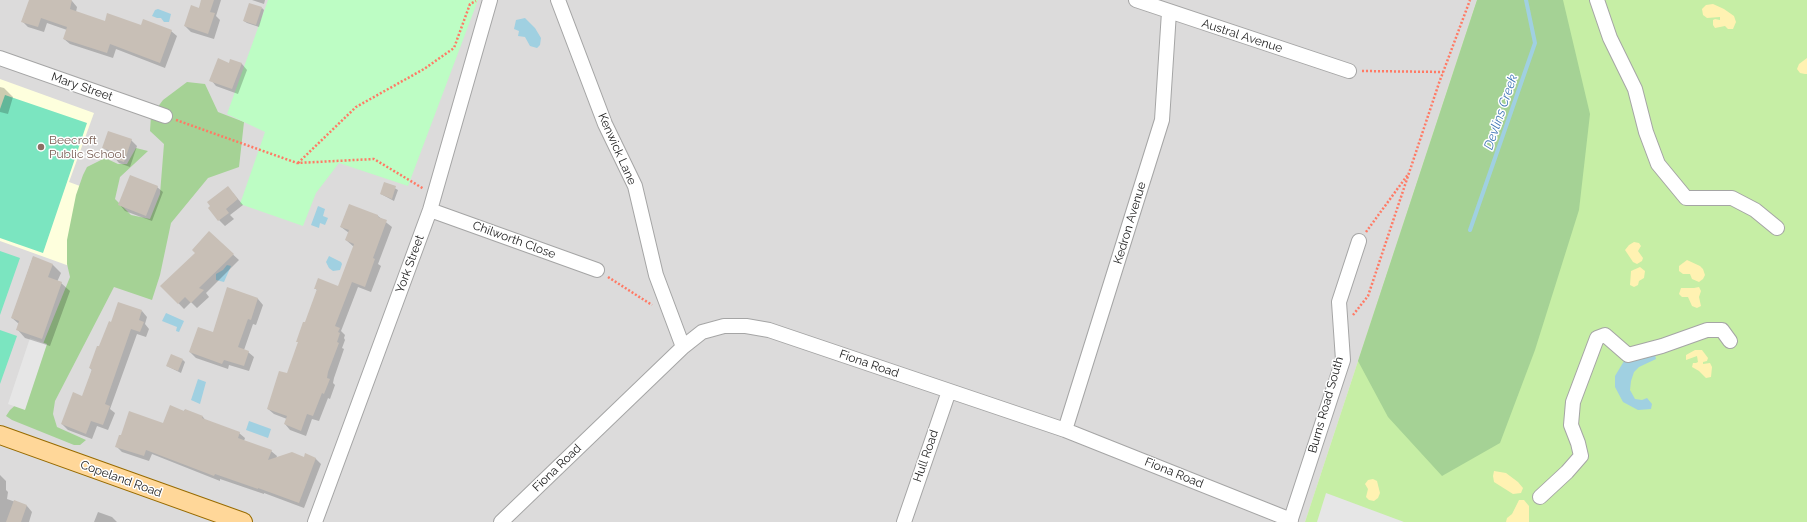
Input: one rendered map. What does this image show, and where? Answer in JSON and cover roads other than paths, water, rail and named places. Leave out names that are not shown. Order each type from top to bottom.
[{"type":"main road","name":"Copeland Road","points":[[0,435],[243,522]]},
{"type":"street","name":"York Street","points":[[314,522],[430,210],[490,0]]},
{"type":"street","name":"Kenwick Lane","points":[[558,0],[604,124],[635,186],[656,275],[683,347]]},
{"type":"street","name":"Austral Avenue","points":[[1136,0],[1349,71]]},
{"type":"street","points":[[1597,0],[1610,38],[1635,89],[1646,132],[1658,164],[1686,198],[1732,198],[1756,210],[1777,228]]},
{"type":"street","name":"Kedron Avenue","points":[[1065,430],[1162,120],[1169,12]]},
{"type":"street","name":"Mary Street","points":[[0,58],[165,116]]},
{"type":"street","name":"Chilworth Close","points":[[430,210],[597,270]]},
{"type":"street","name":"Burns Road South","points":[[1290,521],[1343,360],[1339,302],[1359,241]]},
{"type":"street","name":"Fiona Road","points":[[501,522],[683,347],[702,332],[724,326],[746,326],[769,330],[1065,430],[1290,521]]},
{"type":"street","points":[[1540,497],[1568,472],[1581,456],[1571,425],[1573,402],[1597,338],[1605,335],[1628,355],[1662,346],[1707,330],[1722,330],[1730,341]]},
{"type":"street","name":"Hull Road","points":[[904,522],[948,391]]},
{"type":"water","points":[[158,9],[171,14],[169,22],[164,22],[161,18],[152,16],[155,10]]},
{"type":"water","points":[[525,18],[535,28],[541,38],[540,45],[537,48],[530,46],[525,37],[518,36],[519,31],[514,29],[516,20]]},
{"type":"water","points":[[318,206],[325,209],[323,216],[328,218],[325,225],[320,223],[319,228],[311,225]]},
{"type":"water","points":[[329,256],[341,262],[342,264],[340,270],[333,271],[329,268],[326,262]]},
{"type":"water","points":[[227,265],[231,266],[224,282],[216,280],[216,274],[223,270]]},
{"type":"water","points":[[166,313],[184,321],[179,332],[176,331],[177,327],[162,321]]},
{"type":"water","points":[[1654,351],[1656,359],[1639,367],[1634,372],[1631,381],[1630,390],[1635,399],[1642,400],[1647,398],[1652,404],[1651,409],[1638,410],[1623,402],[1615,387],[1615,376],[1627,356]]},
{"type":"water","points":[[198,379],[206,382],[200,404],[191,400]]},
{"type":"water","points":[[249,421],[271,429],[268,438],[246,430]]},
{"type":"waterway","name":"Devlins Creek","points":[[1470,230],[1535,43],[1526,0]]},
{"type":"place","name":"Beecroft Public School","points":[[41,147]]}]
